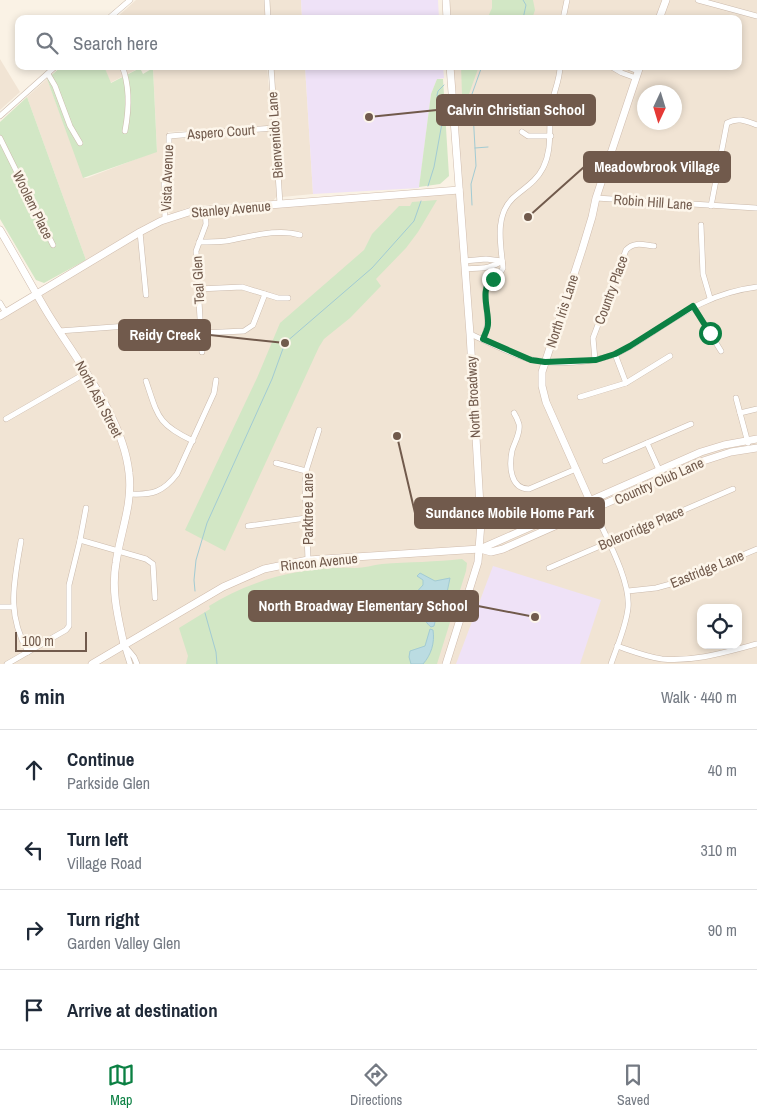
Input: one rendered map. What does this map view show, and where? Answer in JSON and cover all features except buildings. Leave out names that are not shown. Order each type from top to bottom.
[{"type":"main road","points":[[446,0],[447,15]]},
{"type":"main road","points":[[660,15],[666,0]]},
{"type":"main road","name":"North Broadway","points":[[446,664],[469,596],[478,562],[481,523],[470,334],[450,70]]},
{"type":"main road","name":"North Iris Lane","points":[[594,510],[546,402],[542,386],[542,372],[582,250],[596,198],[638,72]]},
{"type":"main road","name":"Stanley Avenue","points":[[3,314],[140,232],[165,220],[192,211],[459,190]]},
{"type":"main road","name":"North Ash Street","points":[[0,230],[86,373],[113,421],[122,443],[130,475],[130,494],[113,585],[124,645]]},
{"type":"main road","name":"Country Club Lane","points":[[480,549],[701,452],[724,445],[757,439]]},
{"type":"main road","name":"Country Club Lane","points":[[480,549],[491,552],[503,549],[716,456],[748,448],[757,448]]},
{"type":"main road","name":"Rincon Avenue","points":[[92,664],[223,587],[254,572],[308,560],[480,549]]},
{"type":"street","points":[[113,15],[130,0]]},
{"type":"street","points":[[267,0],[268,15]]},
{"type":"street","points":[[564,15],[567,0]]},
{"type":"street","points":[[698,0],[757,16]]},
{"type":"street","points":[[0,116],[52,70]]},
{"type":"street","points":[[124,70],[129,111],[125,131]]},
{"type":"street","name":"Bienvenido Lane","points":[[271,70],[280,204]]},
{"type":"street","points":[[483,339],[488,324],[486,288],[489,281],[501,273],[500,232],[502,217],[509,202],[532,183],[542,170],[550,151],[551,107],[559,80],[560,70]]},
{"type":"street","points":[[617,70],[622,73],[638,72]]},
{"type":"street","points":[[48,74],[55,86],[70,126],[80,143]]},
{"type":"street","name":"Robin Hill Lane","points":[[711,206],[727,123],[733,119],[739,119],[757,125]]},
{"type":"street","name":"Aspero Court","points":[[169,136],[274,128]]},
{"type":"street","points":[[522,132],[528,136],[551,136]]},
{"type":"street","name":"Vista Avenue","points":[[165,220],[164,184],[169,169],[169,136]]},
{"type":"street","name":"Woolem Place","points":[[0,138],[53,245]]},
{"type":"street","name":"Robin Hill Lane","points":[[596,198],[756,208]]},
{"type":"street","name":"Teal Glen","points":[[202,352],[196,251],[206,224],[205,210]]},
{"type":"street","points":[[701,225],[703,274],[710,298]]},
{"type":"street","points":[[140,232],[146,295]]},
{"type":"street","points":[[199,242],[223,241],[281,232],[291,232],[300,235]]},
{"type":"street","name":"Country Place","points":[[596,360],[594,338],[626,250],[630,245],[637,244],[654,246]]},
{"type":"street","points":[[464,261],[486,259],[502,261]]},
{"type":"street","points":[[465,269],[486,268],[502,261]]},
{"type":"street","points":[[198,289],[242,287],[278,298],[288,298]]},
{"type":"street","points":[[470,334],[531,360],[545,362],[596,360],[615,354],[693,306],[710,298],[757,287]]},
{"type":"street","points":[[201,333],[244,331],[249,329],[253,325],[265,294]]},
{"type":"street","points":[[0,303],[3,314]]},
{"type":"street","points":[[693,306],[721,351]]},
{"type":"street","points":[[60,331],[168,323]]},
{"type":"street","points":[[615,354],[626,383]]},
{"type":"street","points":[[580,397],[626,383],[670,356]]},
{"type":"street","points":[[6,419],[86,373]]},
{"type":"street","points":[[130,494],[143,495],[156,492],[168,485],[177,474],[214,393],[216,380]]},
{"type":"street","points":[[146,381],[160,418],[174,432],[193,441]]},
{"type":"street","points":[[736,398],[748,448]]},
{"type":"street","points":[[740,413],[757,409]]},
{"type":"street","points":[[514,413],[519,424],[512,452],[511,470],[513,480],[517,486],[529,489],[576,469]]},
{"type":"street","points":[[605,461],[691,424]]},
{"type":"street","name":"Parktree Lane","points":[[308,560],[306,471],[319,430]]},
{"type":"street","points":[[647,443],[663,479]]},
{"type":"street","points":[[276,463],[306,471]]},
{"type":"street","name":"Boleroridge Place","points":[[549,568],[733,489]]},
{"type":"street","points":[[7,664],[66,630],[69,626],[69,585],[86,508]]},
{"type":"street","name":"North Iris Lane","points":[[594,510],[623,576],[628,592],[628,610],[611,664]]},
{"type":"street","points":[[248,526],[306,518]]},
{"type":"street","points":[[80,540],[146,559],[153,564],[155,598]]},
{"type":"street","points":[[21,541],[14,580],[13,606],[16,626],[28,652]]},
{"type":"street","name":"Eastridge Lane","points":[[628,592],[656,588],[678,582],[757,549]]},
{"type":"street","points":[[0,608],[13,606]]},
{"type":"street","points":[[618,646],[636,653],[685,662],[757,644]]},
{"type":"street","points":[[124,645],[130,664]]},
{"type":"street","points":[[124,645],[137,664]]},
{"type":"shaded area","points":[[136,0],[265,0],[266,15],[119,15]]},
{"type":"shaded area","points":[[269,0],[301,0],[302,15],[270,15]]},
{"type":"shaded area","points":[[301,0],[438,0],[439,15],[302,15]]},
{"type":"shaded area","points":[[446,0],[757,0],[757,664],[0,664],[0,317],[140,232],[192,211],[458,190],[450,70],[742,70],[742,15],[447,15]]},
{"type":"shaded area","points":[[0,59],[20,92],[0,110]]},
{"type":"shaded area","points":[[105,70],[135,70],[110,83]]},
{"type":"shaded area","points":[[153,70],[267,70],[272,124],[268,127],[168,132],[163,216],[86,260],[27,97],[47,79],[84,178],[157,151]]},
{"type":"shaded area","points":[[273,70],[305,70],[313,194],[282,197]]},
{"type":"shaded area","points":[[305,70],[443,70],[444,78],[437,79],[431,94],[419,188],[313,194]]},
{"type":"shaded area","points":[[271,130],[277,186],[277,196],[273,201],[206,205],[187,208],[171,214],[167,211],[166,191],[170,139],[236,135],[236,133]]},
{"type":"shaded area","points":[[493,566],[601,600],[580,664],[456,664]]},
{"type":"green space","points":[[492,0],[533,0],[535,10],[533,15],[489,15],[492,8]]},
{"type":"green space","points":[[57,70],[106,70],[111,83],[136,70],[141,70],[143,74],[153,70],[157,152],[83,178],[47,79]]},
{"type":"green space","points":[[461,70],[478,70],[469,94],[462,94]]},
{"type":"green space","points":[[437,79],[443,79],[449,176],[440,184],[419,187],[431,94]]},
{"type":"green space","points":[[27,97],[86,260],[44,283],[36,280],[0,219],[0,122]]},
{"type":"green space","points":[[437,200],[406,248],[376,279],[381,286],[350,318],[324,339],[319,347],[225,551],[185,530],[257,378],[280,323],[364,250],[372,234],[399,206],[410,206],[412,202]]},
{"type":"green space","points":[[462,559],[467,563],[466,571],[437,664],[186,664],[188,656],[179,628],[210,609],[209,606],[243,588],[279,576],[317,569],[358,568],[382,564]]},
{"type":"water","points":[[420,573],[435,581],[450,578],[443,612],[434,626],[431,627],[419,614],[412,613],[408,615],[404,612],[413,596],[423,585],[423,580],[417,576]]},
{"type":"water","points":[[430,629],[433,630],[433,640],[428,657],[423,664],[411,664],[410,651],[425,646]]},
{"type":"waterway","points":[[523,0],[526,5],[524,15]]},
{"type":"waterway","points":[[472,205],[471,184],[476,166],[472,94],[481,70]]},
{"type":"waterway","points":[[428,186],[434,167],[442,123],[437,95],[444,85]]},
{"type":"waterway","points":[[475,148],[488,147]]},
{"type":"waterway","points":[[195,591],[196,560],[207,523],[272,379],[285,343],[372,268],[414,221],[421,201]]},
{"type":"waterway","points":[[205,613],[216,652],[217,664]]},
{"type":"place","name":"Calvin Christian School","points":[[369,117]]},
{"type":"place","name":"Meadowbrook Village","points":[[528,217]]},
{"type":"place","name":"Reidy Creek","points":[[285,343]]},
{"type":"place","name":"Sundance Mobile Home Park","points":[[397,436]]},
{"type":"place","name":"North Broadway Elementary School","points":[[535,617]]},
{"type":"route","points":[[493,279],[489,281],[486,288],[488,324],[483,339],[531,360],[581,362],[615,354],[693,306],[710,333]]}]
